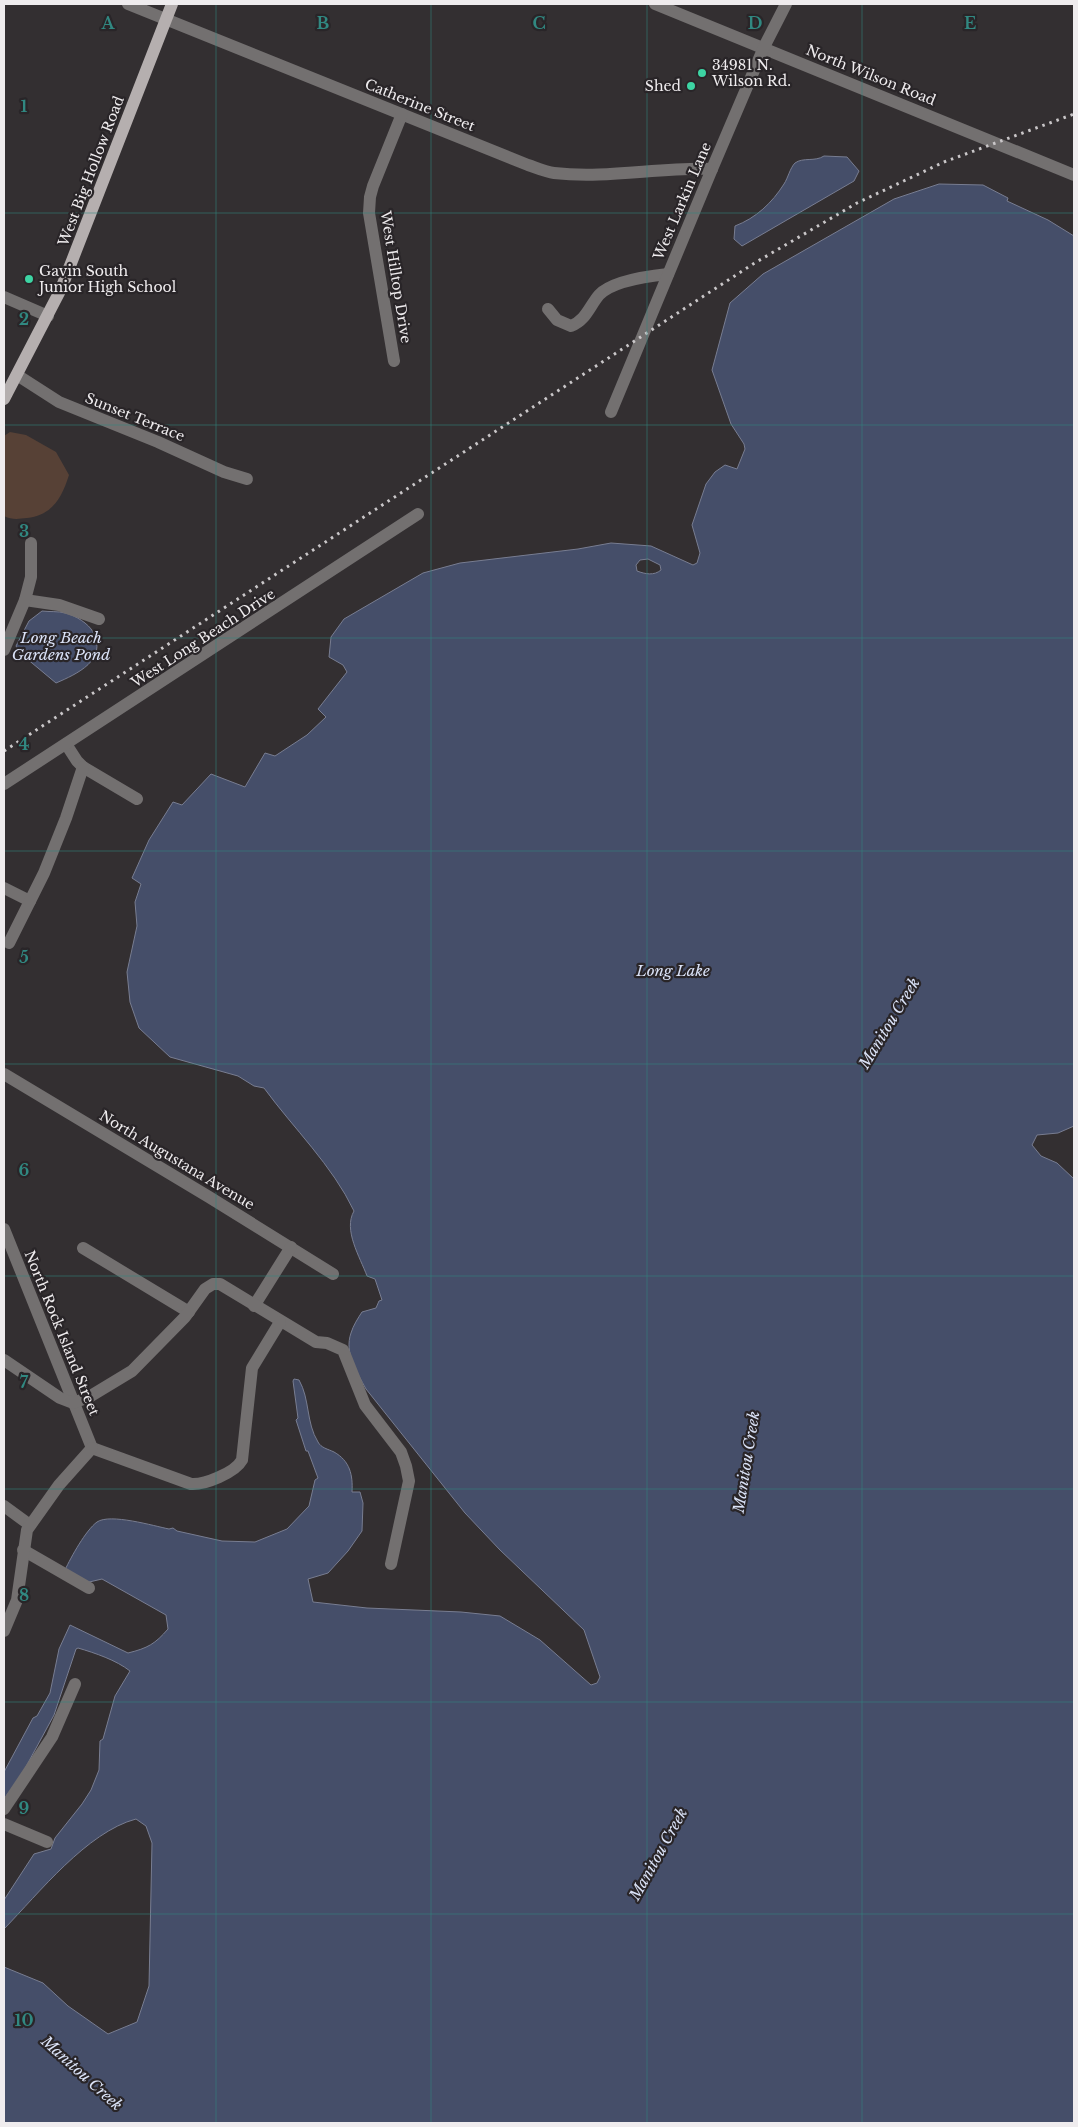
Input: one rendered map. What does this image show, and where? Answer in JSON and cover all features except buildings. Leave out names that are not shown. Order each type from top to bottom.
[{"type":"main road","name":"West Big Hollow Road","points":[[4,399],[61,289],[172,4]]},
{"type":"street","name":"Catherine Street","points":[[128,4],[552,173],[585,175],[684,168],[712,169]]},
{"type":"street","name":"North Wilson Road","points":[[656,4],[1074,175]]},
{"type":"street","name":"West Larkin Lane","points":[[611,412],[712,169],[764,48],[786,4]]},
{"type":"street","name":"West Hilltop Drive","points":[[394,361],[368,213],[373,186],[402,114]]},
{"type":"street","points":[[548,309],[557,320],[571,326],[582,319],[598,296],[610,286],[668,274]]},
{"type":"street","points":[[4,296],[48,316]]},
{"type":"street","name":"Sunset Terrace","points":[[17,375],[59,402],[158,442],[224,472],[247,478]]},
{"type":"street","name":"West Long Beach Drive","points":[[4,784],[418,514]]},
{"type":"street","points":[[4,650],[26,600],[30,577],[31,544]]},
{"type":"street","points":[[26,600],[58,605],[99,620]]},
{"type":"street","points":[[66,744],[83,767],[137,800]]},
{"type":"street","points":[[9,943],[44,873],[66,818],[83,767]]},
{"type":"street","points":[[4,888],[30,901]]},
{"type":"street","name":"North Augustana Avenue","points":[[4,1074],[334,1274]]},
{"type":"street","name":"North Rock Island Street","points":[[4,1228],[92,1448]]},
{"type":"street","points":[[254,1306],[291,1247]]},
{"type":"street","points":[[83,1248],[189,1312]]},
{"type":"street","points":[[4,1360],[60,1398],[73,1402],[89,1397],[132,1371],[189,1312],[200,1294],[213,1284],[220,1284],[316,1342],[328,1343],[343,1350],[365,1405],[404,1458],[409,1480],[391,1564]]},
{"type":"street","points":[[4,1631],[17,1600],[23,1550],[30,1525],[59,1485],[92,1448],[190,1484],[198,1485],[234,1470],[242,1460],[252,1368],[280,1322]]},
{"type":"street","points":[[4,1506],[30,1525]]},
{"type":"street","points":[[23,1550],[89,1588]]},
{"type":"street","points":[[4,1809],[52,1737],[75,1684]]},
{"type":"street","points":[[4,1824],[47,1842]]},
{"type":"shaded area","points":[[10,432],[26,435],[56,452],[69,475],[63,491],[55,504],[44,513],[36,516],[15,519],[4,516],[4,436]]},
{"type":"water","points":[[824,156],[847,157],[859,171],[854,181],[742,246],[734,239],[735,226],[750,219],[769,204],[784,184],[795,163]]},
{"type":"water","name":"Long Lake","points":[[939,184],[983,185],[1008,198],[1007,201],[1048,220],[1074,236],[1074,1126],[1058,1133],[1037,1135],[1032,1145],[1041,1156],[1057,1163],[1074,1179],[1074,2123],[4,2123],[4,1967],[43,1983],[68,2006],[108,2034],[137,2022],[149,1986],[152,1843],[146,1826],[136,1819],[118,1826],[82,1850],[48,1882],[4,1929],[4,1900],[34,1854],[51,1849],[55,1838],[91,1790],[99,1770],[100,1741],[103,1739],[115,1696],[130,1671],[105,1657],[76,1649],[54,1715],[22,1774],[4,1799],[4,1772],[33,1718],[37,1716],[50,1693],[59,1649],[70,1625],[128,1653],[151,1645],[168,1629],[166,1615],[102,1579],[85,1583],[65,1570],[84,1537],[97,1522],[122,1519],[169,1529],[173,1528],[177,1531],[222,1541],[255,1542],[287,1529],[309,1506],[315,1480],[318,1478],[308,1451],[306,1451],[296,1420],[298,1418],[293,1381],[294,1379],[299,1380],[305,1395],[314,1435],[319,1444],[334,1452],[347,1464],[351,1474],[352,1492],[360,1492],[363,1503],[362,1531],[348,1551],[328,1573],[308,1579],[313,1602],[367,1608],[461,1612],[500,1616],[540,1640],[591,1685],[597,1683],[600,1677],[584,1630],[500,1550],[465,1513],[366,1389],[359,1376],[350,1355],[349,1340],[351,1333],[362,1312],[376,1308],[379,1301],[382,1300],[375,1279],[367,1276],[357,1252],[350,1226],[354,1211],[335,1178],[264,1088],[254,1086],[238,1076],[170,1057],[139,1028],[130,1002],[127,972],[137,926],[135,902],[141,884],[132,878],[149,840],[173,802],[182,805],[211,774],[245,787],[265,753],[275,756],[307,735],[326,717],[318,709],[347,672],[343,665],[329,657],[331,637],[344,619],[423,573],[460,563],[578,549],[611,543],[651,546],[693,565],[697,563],[700,553],[692,525],[706,484],[715,472],[725,465],[737,469],[745,449],[744,444],[731,424],[712,370],[730,303],[763,274],[894,199]],"holes":[[[648,559],[660,565],[661,570],[649,574],[637,571],[636,565],[640,560]]]},
{"type":"water","name":"Long Beach Gardens Pond","points":[[42,611],[62,612],[77,618],[91,629],[97,642],[96,651],[88,665],[56,683],[20,653],[16,646],[29,621]]},
{"type":"railway","points":[[4,751],[753,264],[857,203],[944,162],[1074,114]]},
{"type":"place","name":"34981 N. Wilson Rd.","points":[[702,73]]},
{"type":"place","name":"Shed","points":[[691,86]]},
{"type":"place","name":"Gavin South Junior High School","points":[[29,279]]},
{"type":"water label","name":"Manitou Creek","points":[[889,1023]]},
{"type":"water label","name":"Manitou Creek","points":[[746,1462]]},
{"type":"water label","name":"Manitou Creek","points":[[658,1854]]},
{"type":"water label","name":"Manitou Creek","points":[[82,2073]]}]
